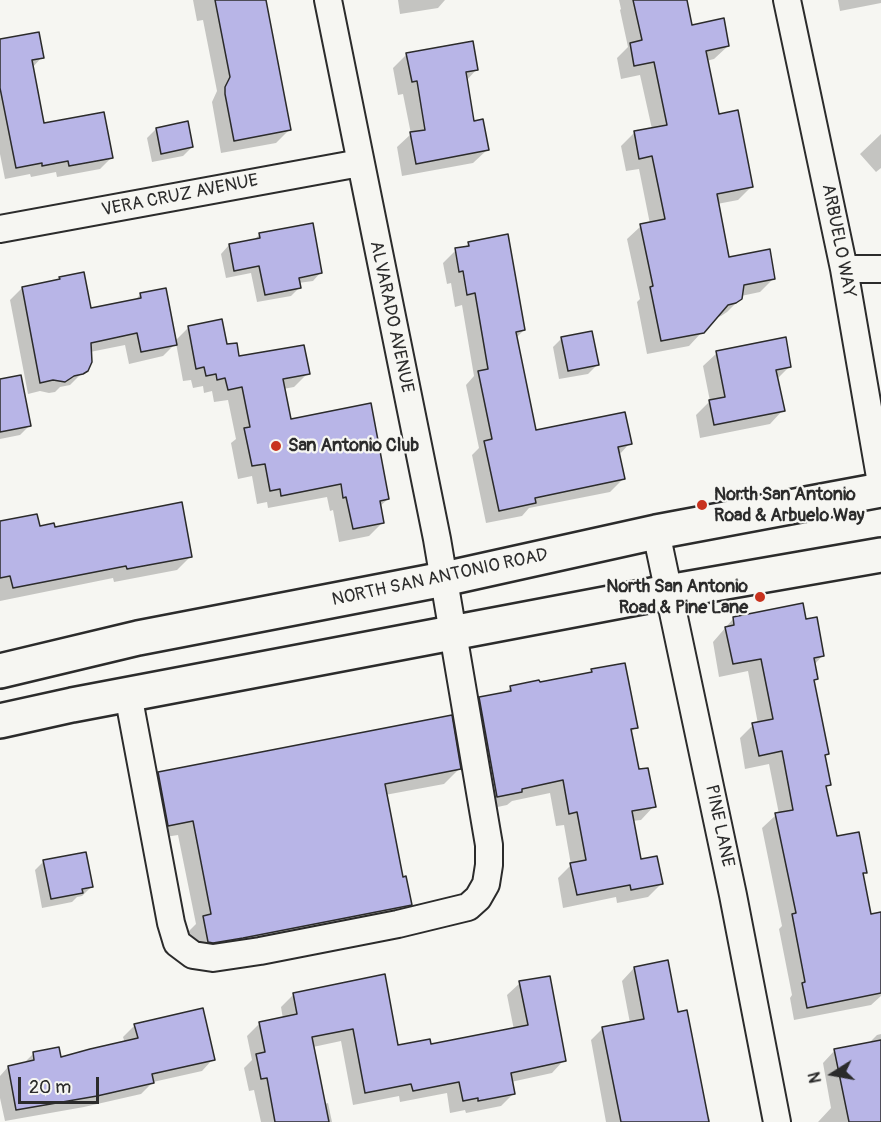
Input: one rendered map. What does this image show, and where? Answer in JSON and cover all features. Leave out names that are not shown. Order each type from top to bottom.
[{"type":"main road","name":"NORTH SAN ANTONIO ROAD","points":[[0,671],[138,638],[444,579],[656,532],[881,490]]},
{"type":"main road","points":[[0,721],[128,694],[668,592],[881,555]]},
{"type":"street","name":"ALVARADO AVENUE","points":[[128,694],[177,943],[193,955],[213,958],[260,951],[468,908],[478,898],[486,884],[489,845],[437,539],[328,0]]},
{"type":"street","name":"ARBUELO WAY","points":[[787,0],[844,269],[881,483]]},
{"type":"street","name":"VERA CRUZ AVENUE","points":[[0,229],[360,163]]},
{"type":"street","points":[[844,269],[881,269]]},
{"type":"street","name":"PINE LANE","points":[[656,532],[734,894],[777,1122]]},
{"type":"building","points":[[215,0],[266,0],[291,130],[234,141],[225,94],[225,87],[230,77]]},
{"type":"building","points":[[633,0],[687,0],[692,25],[724,18],[729,46],[706,51],[719,114],[738,110],[753,187],[717,194],[729,257],[770,249],[775,279],[744,285],[742,299],[728,305],[704,333],[661,341],[650,287],[653,286],[640,224],[665,219],[652,156],[639,159],[634,131],[667,125],[654,62],[634,66],[630,43],[642,40]]},
{"type":"building","points":[[39,32],[44,58],[32,60],[44,123],[104,112],[113,158],[69,166],[68,161],[16,168],[0,88],[0,39]]},
{"type":"building","points":[[473,41],[478,70],[466,72],[474,121],[483,119],[489,150],[416,164],[410,132],[425,130],[417,81],[412,82],[406,53]]},
{"type":"building","points":[[188,121],[193,147],[161,154],[156,128]]},
{"type":"building","points":[[313,223],[322,273],[299,278],[301,288],[265,295],[259,266],[234,271],[229,244],[260,238],[259,233]]},
{"type":"building","points":[[508,234],[525,330],[516,332],[536,430],[625,412],[632,444],[618,447],[625,479],[535,498],[536,503],[499,511],[484,441],[492,439],[478,371],[488,369],[475,293],[467,295],[463,271],[459,272],[455,248],[469,246],[468,242]]},
{"type":"building","points":[[84,272],[91,308],[141,298],[140,293],[166,288],[177,345],[141,352],[137,333],[91,343],[92,362],[88,371],[65,382],[53,380],[40,383],[22,287]]},
{"type":"building","points":[[222,319],[227,344],[237,343],[239,356],[304,345],[310,374],[283,379],[291,419],[371,403],[389,499],[380,501],[384,523],[353,529],[341,484],[281,496],[280,489],[270,491],[265,464],[252,466],[244,428],[250,427],[242,387],[228,390],[225,378],[217,380],[216,374],[206,376],[204,367],[196,369],[188,326]]},
{"type":"building","points":[[592,331],[599,365],[568,371],[561,337]]},
{"type":"building","points":[[786,337],[791,367],[776,370],[785,411],[714,425],[709,400],[725,397],[716,351]]},
{"type":"building","points":[[21,375],[31,426],[0,432],[0,379]]},
{"type":"building","points":[[182,502],[192,557],[127,569],[126,566],[13,588],[10,576],[0,578],[0,521],[37,514],[40,526],[54,523],[55,527]]},
{"type":"building","points":[[803,603],[806,619],[817,617],[824,656],[814,658],[818,679],[814,680],[829,754],[825,755],[831,785],[826,786],[837,836],[859,832],[867,873],[863,873],[871,914],[881,912],[881,993],[807,1008],[802,983],[805,982],[792,914],[796,913],[775,813],[793,810],[782,751],[759,756],[752,723],[773,719],[761,659],[733,664],[725,627],[734,625],[733,617]]},
{"type":"building","points":[[625,663],[638,728],[631,729],[639,769],[648,768],[656,807],[632,811],[641,859],[657,856],[663,884],[631,890],[630,885],[577,895],[570,863],[586,860],[577,812],[569,814],[563,780],[497,797],[479,697],[511,691],[510,686],[592,672],[591,669]]},
{"type":"building","points":[[452,715],[461,769],[385,784],[403,877],[406,876],[412,905],[243,938],[208,942],[203,916],[211,914],[193,821],[168,826],[158,772]]},
{"type":"building","points":[[86,852],[93,887],[82,889],[83,893],[51,899],[43,860]]},
{"type":"building","points":[[668,960],[678,1012],[687,1010],[709,1122],[621,1122],[602,1027],[644,1019],[634,967]]},
{"type":"building","points":[[385,974],[398,1045],[430,1039],[431,1044],[528,1025],[519,981],[550,976],[566,1061],[511,1073],[515,1094],[478,1101],[478,1098],[463,1101],[459,1082],[413,1091],[411,1084],[365,1093],[353,1029],[312,1037],[329,1122],[275,1122],[267,1078],[261,1079],[256,1054],[265,1052],[259,1022],[297,1014],[293,993]]},
{"type":"building","points":[[203,1008],[215,1060],[152,1074],[154,1083],[97,1096],[16,1110],[8,1066],[34,1060],[33,1052],[59,1047],[61,1057],[138,1038],[134,1024]]},
{"type":"building","points":[[881,1040],[881,1122],[849,1122],[834,1049]]},
{"type":"place","name":"San Antonio Club","points":[[276,446]]},
{"type":"place","name":"North San Antonio Road & Arbuelo Way","points":[[702,505]]},
{"type":"place","name":"North San Antonio Road & Pine Lane","points":[[760,597]]}]
